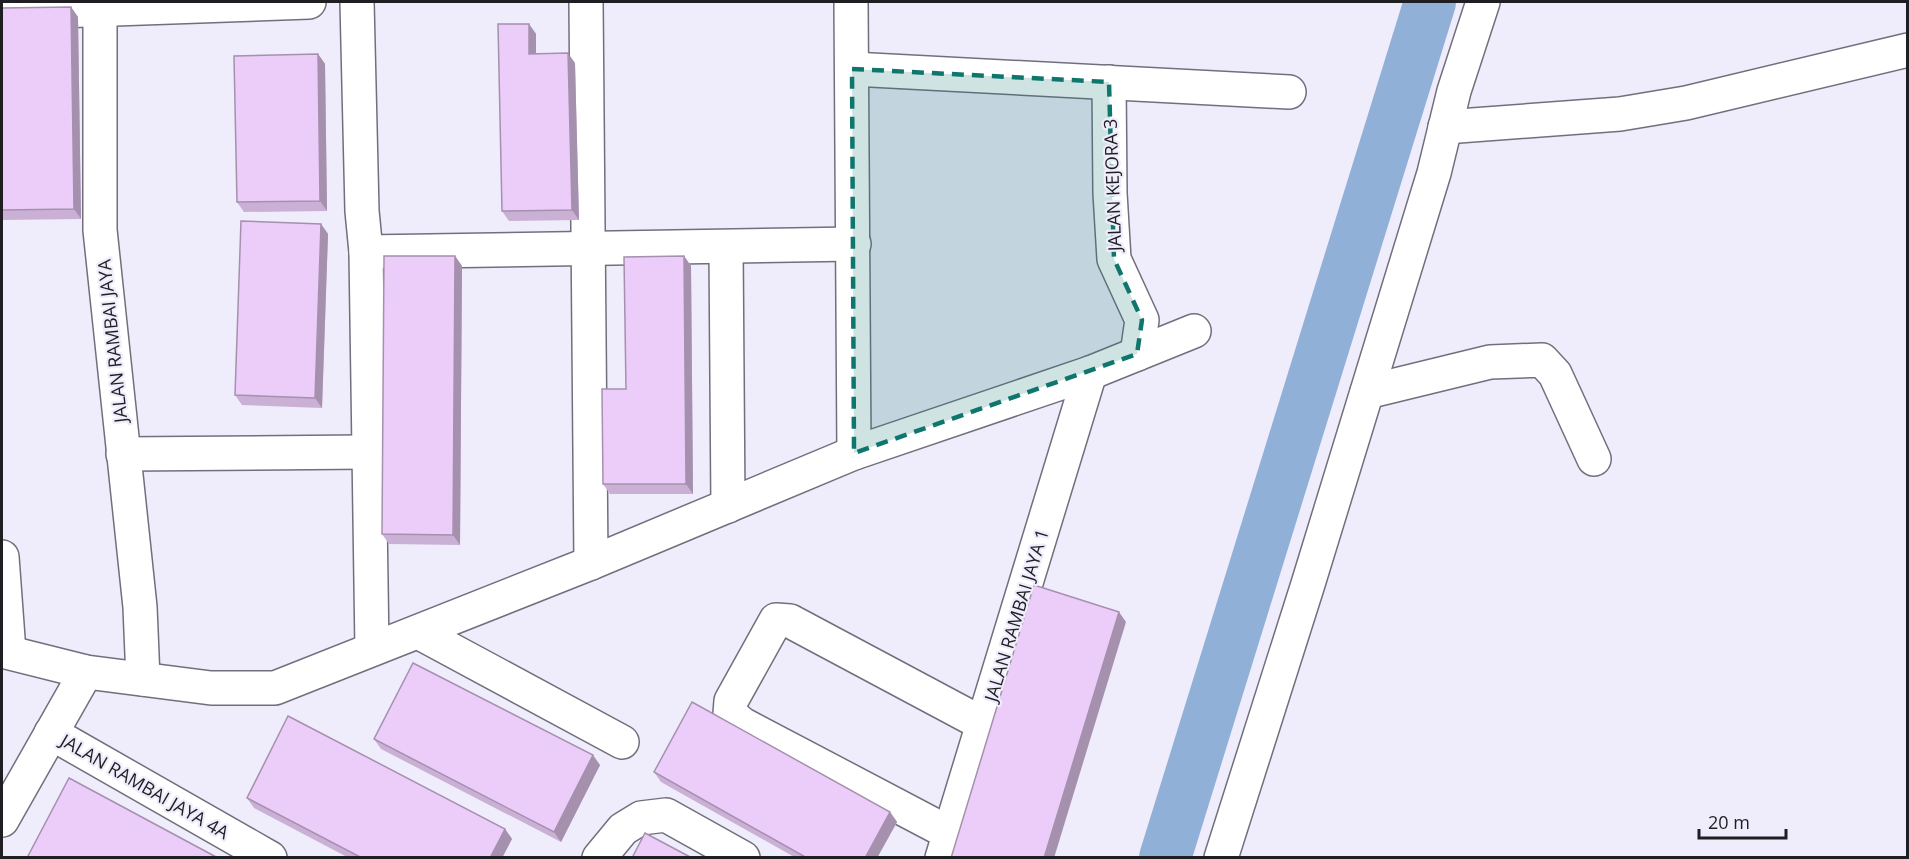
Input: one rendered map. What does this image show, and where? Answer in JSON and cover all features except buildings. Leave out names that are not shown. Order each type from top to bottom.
[{"type":"street","points":[[2,13],[100,4],[309,2]]},
{"type":"street","points":[[357,2],[362,211],[366,252],[367,452],[372,648]]},
{"type":"street","points":[[586,2],[591,563]]},
{"type":"street","points":[[851,2],[855,453]]},
{"type":"street","points":[[1221,858],[1367,392],[1483,2]]},
{"type":"street","name":"JALAN RAMBAI JAYA","points":[[100,4],[100,230],[140,608],[143,679]]},
{"type":"street","points":[[1445,126],[1620,114],[1686,104],[1908,50]]},
{"type":"street","points":[[852,69],[1289,92]]},
{"type":"street","name":"JALAN KEJORA 3","points":[[1109,82],[1110,192],[1114,259],[1142,320],[1137,354]]},
{"type":"street","points":[[366,252],[854,244]]},
{"type":"street","points":[[726,247],[728,506]]},
{"type":"street","points":[[2,557],[5,651],[86,672],[211,688],[275,688],[591,563],[855,453],[1090,373],[1194,331]]},
{"type":"street","points":[[1367,392],[1490,362],[1542,360],[1555,374],[1594,459]]},
{"type":"street","name":"JALAN RAMBAI JAYA 1","points":[[946,845],[1090,373]]},
{"type":"street","points":[[123,454],[367,452]]},
{"type":"street","points":[[946,845],[742,724],[730,714],[731,701],[776,620],[790,621],[983,724]]},
{"type":"street","points":[[418,632],[622,742]]},
{"type":"street","points":[[2,820],[86,672]]},
{"type":"street","name":"JALAN RAMBAI JAYA 4A","points":[[51,733],[270,858]]},
{"type":"street","points":[[599,858],[623,829],[641,818],[666,815],[743,858]]},
{"type":"highlighted area","points":[[852,69],[1109,82],[1114,259],[1142,320],[1137,354],[854,453]]},
{"type":"waterway","points":[[1165,858],[1430,2]]}]
